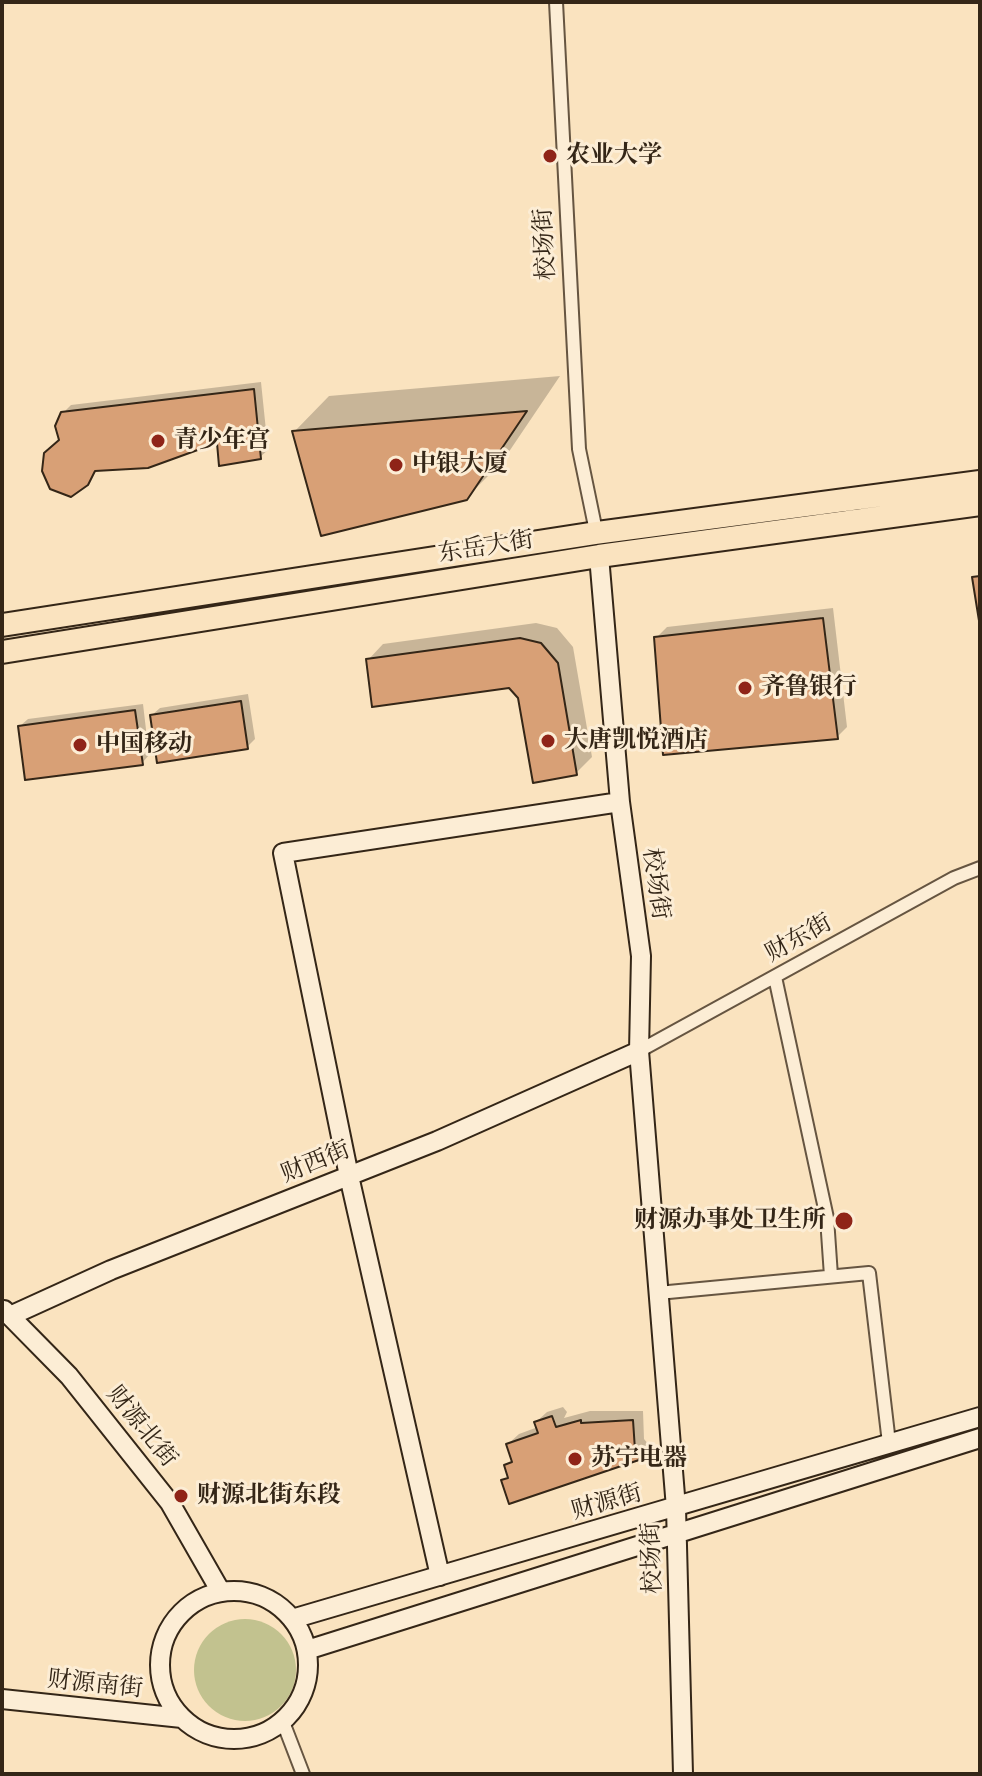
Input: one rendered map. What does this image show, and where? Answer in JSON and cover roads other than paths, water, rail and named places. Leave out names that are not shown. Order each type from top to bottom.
[{"type":"highway","name":"东岳大街","points":[[2,625],[596,533],[980,482]]},
{"type":"highway","name":"东岳大街","points":[[2,652],[599,556],[980,504]]},
{"type":"street","name":"校场街","points":[[556,2],[579,449],[599,556],[620,802],[641,956],[639,1051],[676,1508],[683,1774]]},
{"type":"street","points":[[440,1576],[349,1176],[283,853],[620,802]]},
{"type":"street","name":"财东街","points":[[639,1051],[954,878],[980,868]]},
{"type":"street","points":[[775,977],[827,1218],[831,1276]]},
{"type":"street","name":"财西街","points":[[6,1312],[349,1176],[639,1051]]},
{"type":"street","points":[[658,1293],[869,1273],[889,1443]]},
{"type":"street","name":"财源北街","points":[[6,1312],[69,1376],[170,1503],[221,1592]]},
{"type":"street","name":"财源街","points":[[292,1619],[980,1417]]},
{"type":"street","name":"财源街","points":[[307,1650],[980,1438]]},
{"type":"street","points":[[221,1592],[246,1592],[269,1599],[292,1619],[307,1650],[307,1681],[298,1704],[283,1722],[262,1735],[238,1740],[213,1737],[172,1708],[161,1685],[159,1660],[165,1635],[179,1614],[198,1600],[221,1592]]},
{"type":"street","name":"财源南街","points":[[2,1699],[182,1718]]},
{"type":"street","points":[[283,1722],[303,1774]]},
{"type":"place","name":"农业大学","points":[[550,156]]},
{"type":"place","name":"青少年宫","points":[[158,441]]},
{"type":"place","name":"中银大厦","points":[[396,465]]},
{"type":"place","name":"齐鲁银行","points":[[745,688]]},
{"type":"place","name":"大唐凯悦酒店","points":[[548,741]]},
{"type":"place","name":"中国移动","points":[[80,745]]},
{"type":"place","name":"财源办事处卫生所","points":[[844,1221]]},
{"type":"place","name":"苏宁电器","points":[[575,1459]]},
{"type":"place","name":"财源北街东段","points":[[181,1496]]}]
